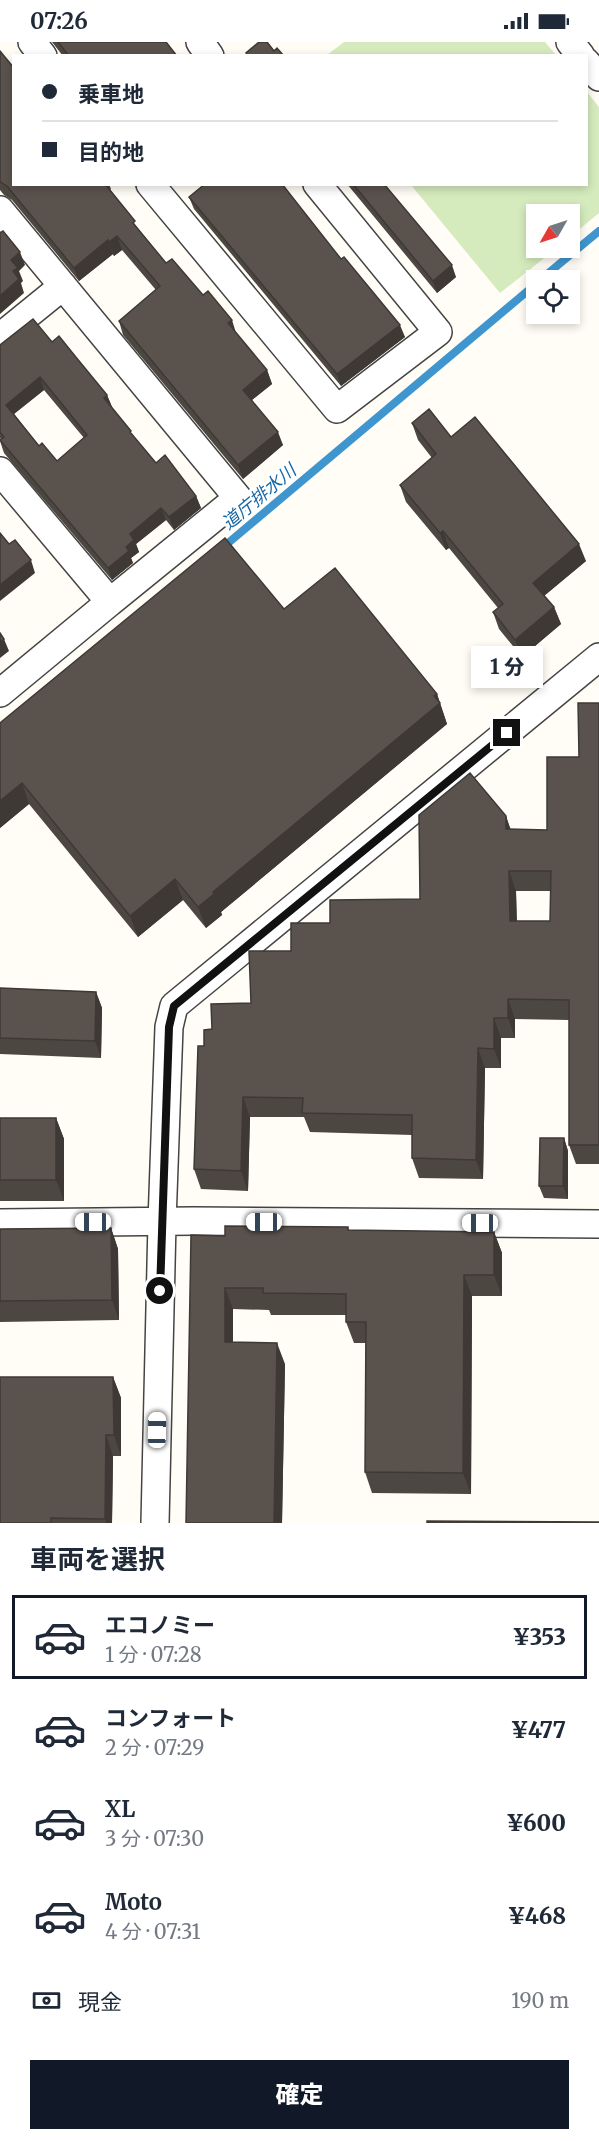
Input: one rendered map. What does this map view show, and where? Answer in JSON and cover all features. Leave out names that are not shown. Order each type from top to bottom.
[{"type":"street","points":[[32,42],[42,54]]},
{"type":"street","points":[[570,42],[579,54]]},
{"type":"street","points":[[588,64],[599,77]]},
{"type":"street","points":[[152,186],[337,409],[438,332],[319,186]]},
{"type":"street","points":[[0,210],[238,498],[0,693]]},
{"type":"street","points":[[0,337],[63,286]]},
{"type":"street","points":[[0,471],[111,602]]},
{"type":"street","points":[[155,1523],[169,1027],[174,1006],[599,657]]},
{"type":"street","points":[[0,1223],[599,1224]]},
{"type":"green space","points":[[344,42],[545,42],[555,54],[328,54]]},
{"type":"green space","points":[[588,93],[599,107],[599,213],[580,229],[580,204],[526,204],[526,258],[544,258],[526,270],[526,272],[500,293],[412,186],[588,186]]},
{"type":"building","points":[[58,42],[166,42],[175,54],[67,54]]},
{"type":"building","points":[[259,42],[267,42],[274,51],[277,48],[282,54],[247,54]]},
{"type":"building","points":[[0,51],[12,66],[12,186],[107,186],[166,263],[172,259],[203,295],[208,291],[232,320],[228,323],[267,370],[243,390],[278,432],[238,465],[119,321],[160,286],[117,236],[109,242],[108,240],[74,268],[7,186],[0,182]]},
{"type":"building","points":[[203,186],[284,186],[341,259],[344,257],[400,325],[337,374],[189,197]]},
{"type":"building","points":[[355,186],[386,186],[452,265],[433,281]]},
{"type":"building","points":[[3,231],[20,252],[11,260],[18,268],[13,271],[19,279],[0,296],[0,233]]},
{"type":"building","points":[[33,319],[52,342],[59,336],[107,395],[104,398],[156,463],[165,455],[196,496],[169,517],[161,508],[130,534],[134,540],[126,547],[129,551],[108,568],[0,440],[4,437],[0,432],[0,345]],"holes":[[[40,377],[87,435],[57,461],[42,443],[39,446],[6,405]]]},
{"type":"building","points":[[429,409],[451,437],[475,417],[579,544],[533,583],[554,607],[515,640],[493,612],[503,604],[443,531],[440,533],[400,485],[436,454],[412,423]]},
{"type":"building","points":[[0,533],[9,544],[15,540],[31,560],[0,585]]},
{"type":"building","points":[[225,538],[284,609],[335,568],[437,694],[434,696],[440,703],[213,892],[214,894],[198,907],[175,879],[130,916],[22,783],[0,801],[0,723]]},
{"type":"building","points":[[578,703],[599,703],[599,1145],[569,1145],[569,1000],[508,999],[508,1018],[494,1018],[494,1049],[478,1048],[476,1160],[412,1158],[412,1115],[302,1113],[303,1098],[243,1097],[241,1171],[194,1169],[198,1046],[204,1046],[204,1030],[212,1029],[211,1004],[251,1003],[249,951],[291,951],[291,923],[330,923],[330,900],[420,899],[419,815],[470,773],[506,816],[506,829],[547,830],[547,757],[579,757]],"holes":[[[509,871],[551,871],[550,921],[510,921]]]},
{"type":"building","points":[[0,988],[96,992],[95,1041],[0,1038]]},
{"type":"building","points":[[0,1118],[56,1118],[56,1180],[0,1180]]},
{"type":"building","points":[[540,1138],[564,1138],[563,1186],[539,1186]]},
{"type":"building","points":[[225,1226],[494,1232],[494,1275],[464,1275],[463,1473],[365,1472],[366,1322],[346,1322],[346,1294],[263,1293],[263,1288],[225,1288],[225,1342],[277,1343],[274,1523],[186,1523],[191,1235],[225,1236]]},
{"type":"building","points":[[111,1228],[112,1300],[0,1301],[0,1229]]},
{"type":"building","points":[[0,1377],[113,1377],[114,1435],[106,1435],[105,1519],[51,1518],[51,1523],[0,1523]]},
{"type":"building","points":[[427,1521],[599,1522],[599,1523],[427,1523]]},
{"type":"waterway","name":"道庁排水川","points":[[552,270],[599,231]]},
{"type":"waterway","name":"道庁排水川","points":[[221,549],[526,292]]},
{"type":"route","points":[[160,1291],[169,1027],[174,1006],[507,733]]}]
